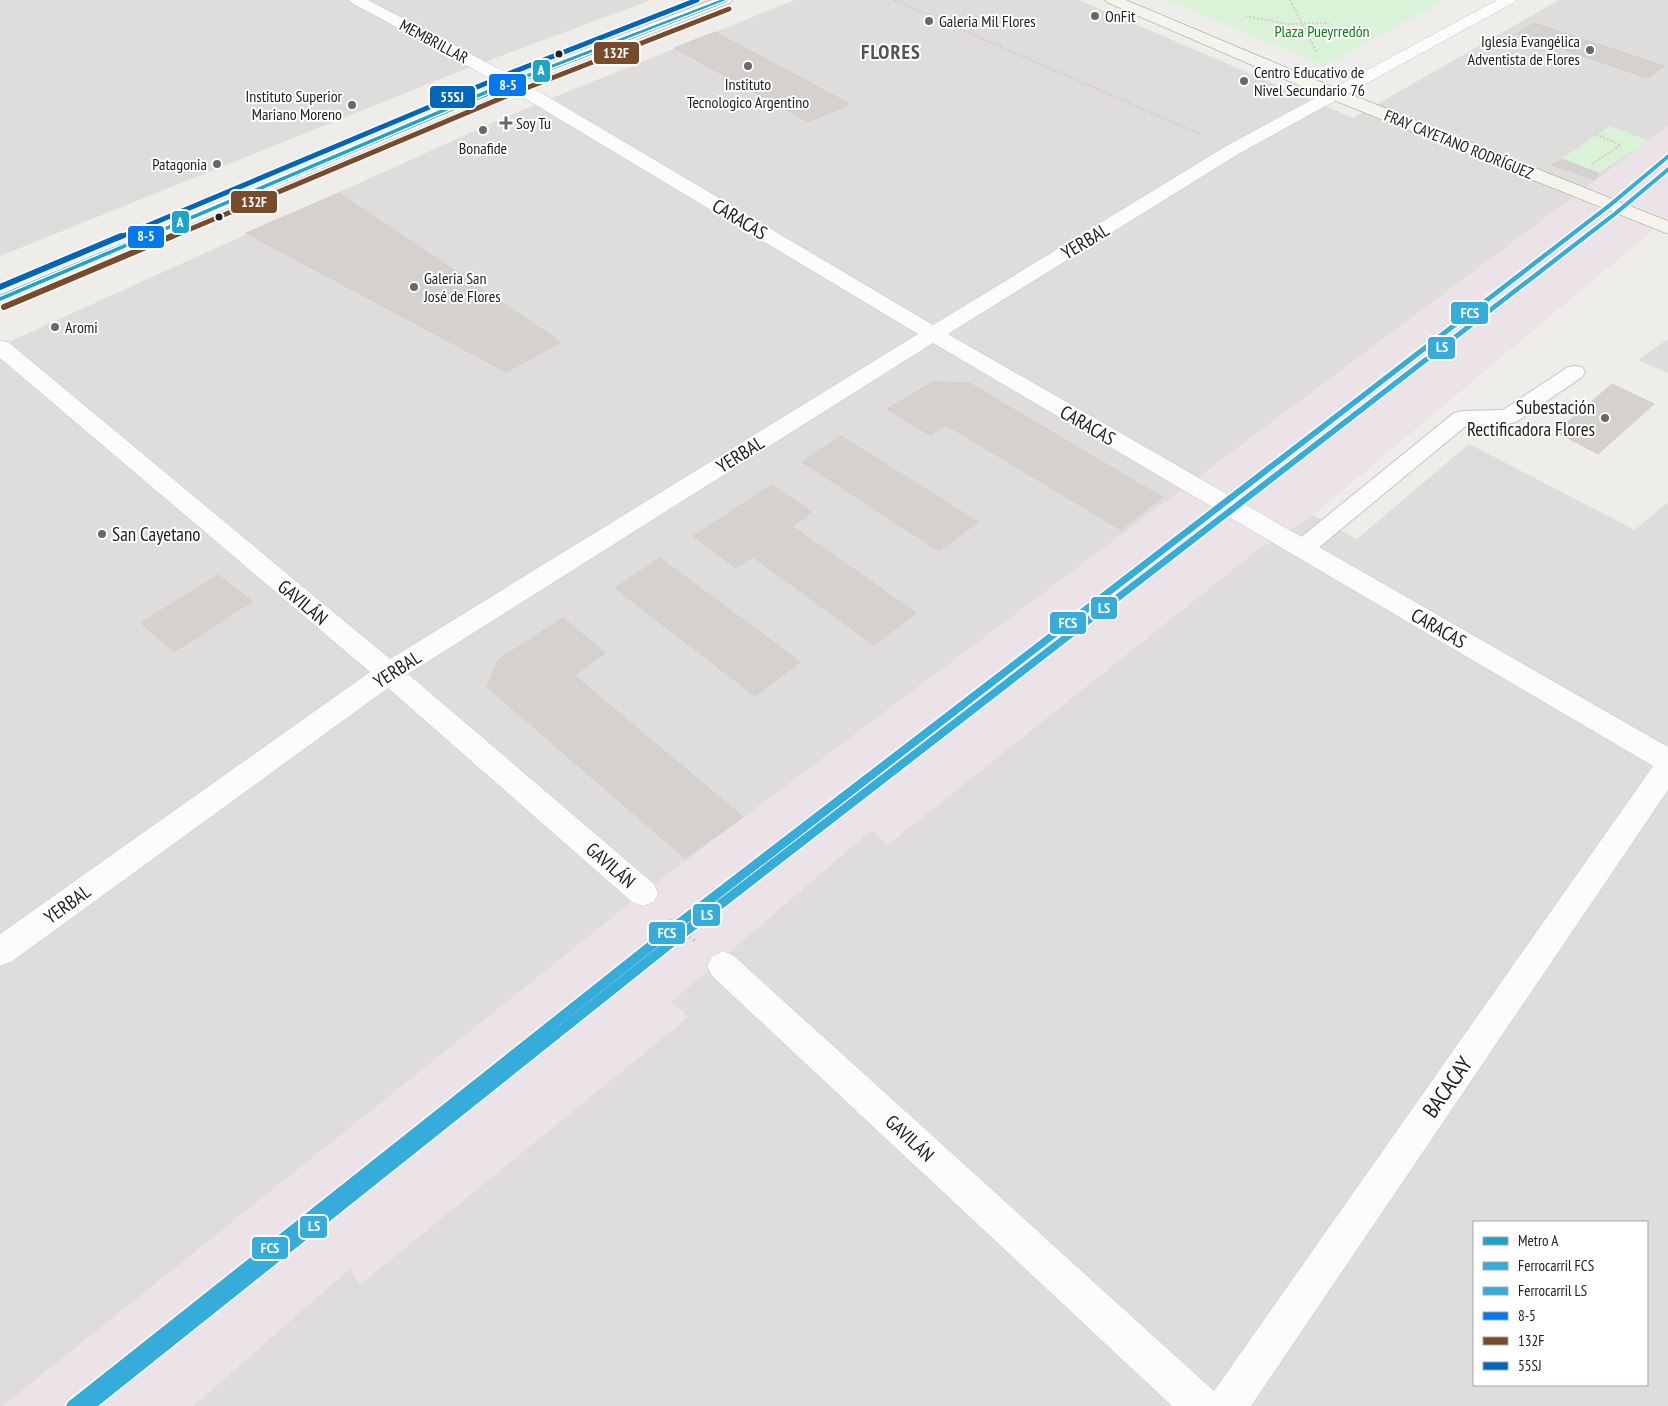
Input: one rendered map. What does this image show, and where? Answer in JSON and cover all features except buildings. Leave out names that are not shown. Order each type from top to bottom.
[{"type":"main road","points":[[0,298],[512,83],[725,0]]},
{"type":"street","name":"MEMBRILLAR","points":[[357,0],[512,83]]},
{"type":"street","name":"FRAY CAYETANO RODRÍGUEZ","points":[[1113,0],[1334,94],[1668,228]]},
{"type":"street","name":"YERBAL","points":[[0,952],[388,673],[933,334],[1234,150],[1508,0]]},
{"type":"street","name":"CARACAS","points":[[512,83],[933,334],[1668,761]]},
{"type":"street","name":"GAVILÁN","points":[[0,347],[388,673],[643,893]]},
{"type":"street","name":"BACACAY","points":[[1227,1406],[1668,767]]},
{"type":"street","name":"GAVILÁN","points":[[723,966],[1201,1406]]},
{"type":"lane","points":[[1303,548],[1462,418],[1508,417],[1575,372]]},
{"type":"path","points":[[894,0],[1234,150]]},
{"type":"path","points":[[1290,0],[1324,66],[1298,79]]},
{"type":"path","points":[[1245,16],[1270,23],[1303,26],[1328,23]]},
{"type":"path","points":[[1585,168],[1621,145],[1597,135]]},
{"type":"path","name":"GAVILÁN","points":[[643,893],[676,926],[723,966]]},
{"type":"shaded area","points":[[0,0],[651,0],[450,75],[0,256]]},
{"type":"shaded area","points":[[795,0],[1079,0],[1353,118],[1559,0],[1668,0],[1668,126],[643,893],[3,1406],[0,1406],[0,346],[505,117]]},
{"type":"shaded area","points":[[1668,126],[1668,218],[1313,515],[1257,550],[887,845],[872,829],[671,1002],[688,1017],[361,1284],[350,1268],[193,1406],[3,1406],[643,893]]},
{"type":"shaded area","points":[[1668,339],[1668,373],[1638,360]]},
{"type":"shaded area","points":[[1469,444],[1635,530],[1668,502],[1668,1406],[193,1406],[350,1268],[360,1284],[688,1017],[671,1002],[872,829],[887,845],[1257,550],[1313,515],[1357,539]]},
{"type":"green space","name":"Plaza Pueyrredón","points":[[1167,0],[1445,0],[1324,66]]},
{"type":"green space","points":[[1610,126],[1649,141],[1598,173],[1595,180],[1552,165]]},
{"type":"metro line","name":"A","points":[[0,299],[496,88],[724,0]]},
{"type":"rail line","name":"FCS","points":[[72,1406],[676,926],[1610,205],[1668,156]]},
{"type":"rail line","name":"LS","points":[[88,1406],[682,934],[1616,213],[1668,169]]},
{"type":"transit line","name":"55SJ","points":[[0,287],[508,74],[697,0]]},
{"type":"transit line","name":"8-5","points":[[0,298],[512,83],[725,0]]},
{"type":"transit line","name":"132F","points":[[4,307],[516,92],[729,9]]},
{"type":"place","name":"OnFit","points":[[1095,16]]},
{"type":"place","name":"Galeria Mil Flores","points":[[929,21]]},
{"type":"place","name":"Iglesia Evangélica Adventista de Flores","points":[[1590,50]]},
{"type":"place","name":"Instituto Tecnologico Argentino","points":[[748,66]]},
{"type":"place","name":"Centro Educativo de Nivel Secundario 76","points":[[1244,81]]},
{"type":"place","name":"Instituto Superior Mariano Moreno","points":[[352,105]]},
{"type":"place","name":"Soy Tu","points":[[506,123]]},
{"type":"place","name":"Bonafide","points":[[483,130]]},
{"type":"place","name":"Patagonia","points":[[217,164]]},
{"type":"place","name":"Galeria San José de Flores","points":[[414,287]]},
{"type":"place","name":"Aromi","points":[[55,327]]},
{"type":"place","name":"Subestación Rectificadora Flores","points":[[1605,418]]},
{"type":"place","name":"San Cayetano","points":[[102,534]]},
{"type":"district","name":"FLORES","points":[[891,52]]}]
